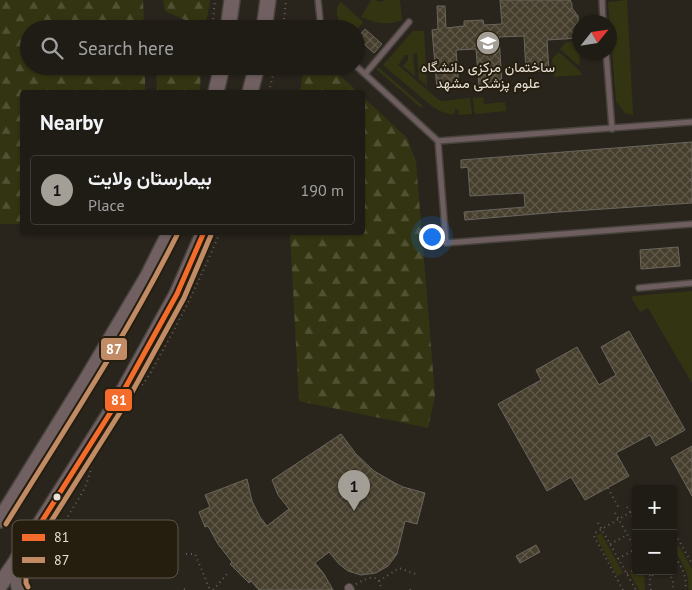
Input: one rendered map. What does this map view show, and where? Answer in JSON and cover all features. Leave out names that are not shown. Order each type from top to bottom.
[{"type":"main road","points":[[229,20],[232,0]]},
{"type":"main road","points":[[265,20],[268,0]]},
{"type":"main road","points":[[216,90],[220,75]]},
{"type":"main road","points":[[251,90],[255,75]]},
{"type":"main road","points":[[0,520],[143,285],[168,235]]},
{"type":"main road","points":[[43,520],[119,399],[177,294],[203,235]]},
{"type":"main road","points":[[0,585],[12,568]]},
{"type":"lane","points":[[318,0],[320,20]]},
{"type":"lane","points":[[602,0],[603,15]]},
{"type":"lane","points":[[409,22],[365,74],[438,141],[446,242],[692,224]]},
{"type":"lane","points":[[607,60],[612,129]]},
{"type":"lane","points":[[438,141],[692,122]]},
{"type":"lane","points":[[639,288],[692,283]]},
{"type":"path","points":[[213,20],[215,0]]},
{"type":"path","points":[[285,20],[286,0]]},
{"type":"path","points":[[269,90],[273,75]]},
{"type":"path","points":[[608,488],[620,510]]},
{"type":"path","points":[[627,507],[632,515]]},
{"type":"path","points":[[623,590],[594,536],[595,533],[630,512]]},
{"type":"path","points":[[615,513],[632,544]]},
{"type":"path","points":[[598,523],[636,590]]},
{"type":"path","points":[[610,544],[627,535]]},
{"type":"path","points":[[677,537],[692,564]]},
{"type":"path","points":[[618,559],[632,552]]},
{"type":"path","points":[[186,554],[195,554],[211,590],[227,574]]},
{"type":"path","points":[[677,560],[686,577],[685,590]]},
{"type":"path","points":[[379,581],[398,568],[416,574]]},
{"type":"path","points":[[626,574],[632,570]]},
{"type":"path","points":[[670,575],[674,582],[672,590]]},
{"type":"path","points":[[350,589],[372,577],[379,581],[381,590]]},
{"type":"path","points":[[651,577],[649,583],[651,590]]},
{"type":"green space","points":[[0,0],[143,0],[144,20],[20,20],[20,75],[145,75],[145,90],[20,90],[20,224],[0,224]]},
{"type":"green space","points":[[163,0],[210,0],[207,20],[185,20],[165,11]]},
{"type":"green space","points":[[371,0],[380,2],[400,0],[402,20],[382,23],[361,17]]},
{"type":"green space","points":[[627,0],[633,115],[625,113],[616,101],[613,60],[617,60],[617,15],[609,15],[608,2]]},
{"type":"green space","points":[[341,2],[361,20],[338,20],[337,8]]},
{"type":"green space","points":[[413,31],[424,31],[427,86],[419,79],[417,53],[413,54],[415,76],[403,66],[408,60],[408,55],[405,55],[398,65],[439,100],[470,98],[472,114],[459,115],[458,109],[455,109],[455,114],[449,114],[433,107],[383,65]]},
{"type":"green space","points":[[566,42],[572,42],[572,60],[560,49]]},
{"type":"green space","points":[[559,52],[581,72],[581,75],[554,77],[552,59]]},
{"type":"green space","points":[[572,60],[580,60],[580,64],[578,65]]},
{"type":"green space","points":[[378,67],[423,106],[421,108],[376,69]]},
{"type":"green space","points":[[156,75],[201,75],[200,90],[157,90]]},
{"type":"green space","points":[[303,75],[339,75],[356,90],[300,90]]},
{"type":"green space","points":[[483,97],[484,104],[505,102],[506,111],[476,114],[473,98]]},
{"type":"green space","points":[[365,99],[407,138],[416,162],[435,396],[428,428],[299,401],[290,235],[365,235]]},
{"type":"green space","points":[[692,291],[692,383],[648,308],[640,312],[631,297]]},
{"type":"green space","points":[[601,533],[623,573],[617,576],[596,536]]},
{"type":"green space","points":[[679,546],[692,569],[692,590],[688,589],[687,573],[677,554],[677,547]]},
{"type":"green space","points":[[630,574],[643,575],[645,590],[639,590]]},
{"type":"building","name":"ساختمان مرکزی دانشگاه علوم پزشکی مشهد","points":[[500,0],[570,0],[572,8],[577,15],[572,15],[572,38],[547,40],[549,71],[526,72],[524,36],[499,37],[502,85],[479,86],[476,49],[456,50],[459,88],[437,89],[432,30],[438,29],[437,6],[445,6],[446,28],[464,26],[464,21],[483,20],[484,25],[502,24]]},
{"type":"building","points":[[365,29],[382,44],[374,53],[365,45]]},
{"type":"building","points":[[692,142],[692,203],[465,220],[464,212],[525,207],[524,193],[470,196],[468,167],[461,168],[461,160]]},
{"type":"building","points":[[678,247],[680,266],[641,269],[640,250]]},
{"type":"building","points":[[629,331],[685,430],[656,446],[650,435],[616,453],[629,476],[585,500],[571,477],[547,491],[498,404],[541,380],[536,370],[577,347],[599,385],[616,375],[601,347]]},
{"type":"building","points":[[341,434],[356,454],[374,471],[403,487],[425,493],[417,524],[405,521],[397,554],[388,566],[376,573],[361,575],[348,571],[329,552],[315,563],[333,590],[259,590],[230,564],[232,562],[218,544],[208,526],[205,527],[199,512],[210,507],[205,495],[247,479],[252,501],[267,526],[289,509],[278,495],[272,480]]},
{"type":"building","points":[[692,446],[692,496],[671,458]]},
{"type":"building","points":[[536,545],[540,552],[520,563],[516,556]]},
{"type":"transit line","name":"87","points":[[6,524],[116,345],[177,235]]},
{"type":"transit line","name":"81","points":[[43,520],[119,399],[177,294],[203,235]]},
{"type":"transit line","name":"87","points":[[52,520],[126,403],[184,298],[211,235]]},
{"type":"transit line","name":"87","points":[[26,578],[28,587]]},
{"type":"place","name":"ساختمان مرکزی دانشگاه علوم پزشکی مشهد","points":[[488,43]]},
{"type":"place","name":"بیمارستان ولایت","points":[[354,511]]}]
